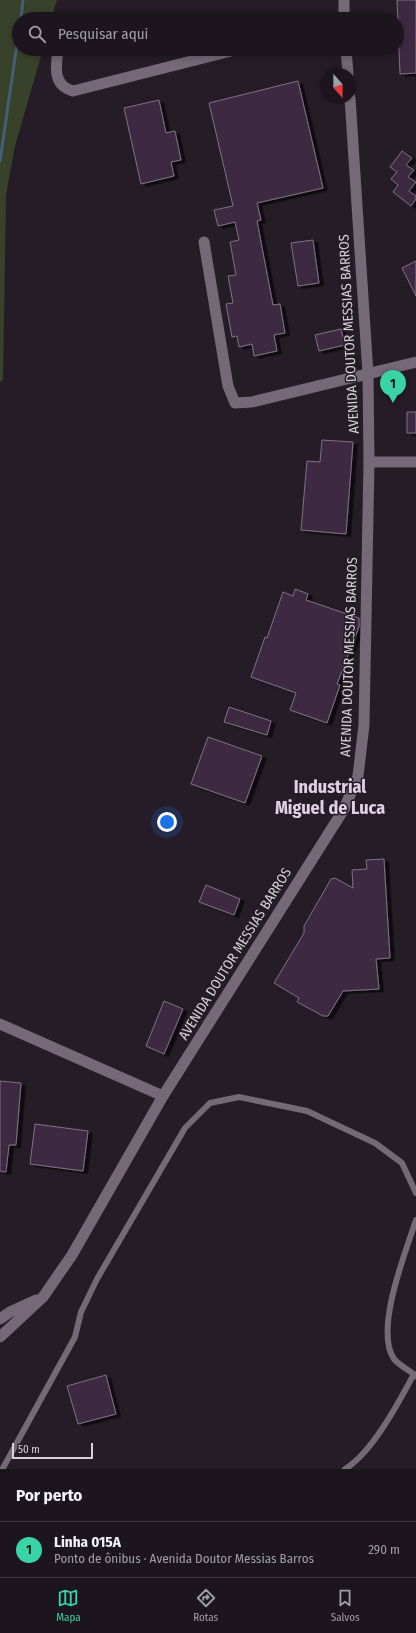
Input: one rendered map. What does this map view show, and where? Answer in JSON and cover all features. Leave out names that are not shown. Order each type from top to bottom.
[{"type":"street","points":[[344,0],[344,12]]},
{"type":"street","points":[[57,56],[57,78],[62,86],[73,91],[211,56]]},
{"type":"street","points":[[347,56],[348,68]]},
{"type":"street","name":"AVENIDA DOUTOR MESSIAS BARROS","points":[[0,1337],[44,1297],[72,1255],[163,1096],[344,809],[358,776],[364,725],[369,462],[368,374],[350,104]]},
{"type":"street","points":[[204,242],[228,386],[235,403],[252,402],[416,362]]},
{"type":"street","points":[[369,462],[416,462]]},
{"type":"street","points":[[0,1024],[163,1096]]},
{"type":"street","points":[[0,1319],[10,1312],[44,1297]]},
{"type":"lane","points":[[4,1468],[75,1337],[81,1312],[97,1278],[185,1128],[210,1103],[239,1098],[307,1111],[375,1143],[402,1163],[416,1193]]},
{"type":"lane","points":[[345,1469],[367,1449],[399,1403],[415,1375],[394,1359],[388,1341],[388,1318],[397,1278],[416,1220]]},
{"type":"green space","points":[[0,0],[57,0],[53,12],[12,12],[12,56],[41,56],[15,146],[6,195],[3,380],[0,382]]},
{"type":"building","points":[[397,0],[416,0],[416,73],[400,74],[399,56],[404,56],[404,12],[397,12]]},
{"type":"building","points":[[298,81],[323,188],[257,203],[261,220],[257,221],[273,305],[280,304],[285,333],[274,335],[277,351],[254,356],[252,344],[239,347],[237,336],[232,337],[226,304],[233,303],[228,276],[236,275],[230,242],[239,240],[235,222],[218,226],[214,210],[233,206],[209,103]]},
{"type":"building","points":[[159,100],[166,133],[175,131],[181,160],[171,162],[174,176],[141,184],[124,108]]},
{"type":"building","points":[[402,151],[412,158],[406,165],[414,170],[408,177],[416,182],[409,191],[416,196],[416,199],[411,206],[393,192],[398,185],[391,179],[397,172],[390,167]]},
{"type":"building","points":[[313,240],[319,283],[298,286],[291,243]]},
{"type":"building","points":[[416,261],[416,296],[402,268]]},
{"type":"building","points":[[341,329],[345,345],[319,351],[315,335]]},
{"type":"building","points":[[407,412],[416,412],[416,433],[407,433]]},
{"type":"building","points":[[322,440],[353,442],[346,534],[301,530],[307,461],[320,462]]},
{"type":"building","points":[[295,589],[308,594],[306,600],[359,618],[359,627],[337,684],[340,685],[327,723],[290,710],[296,693],[251,677],[265,637],[267,638],[283,592],[293,596]]},
{"type":"building","points":[[229,707],[271,721],[267,735],[224,722]]},
{"type":"building","points":[[208,737],[262,756],[245,803],[191,784]]},
{"type":"building","points":[[384,859],[390,958],[376,959],[379,989],[343,991],[328,1016],[323,1016],[297,1002],[299,998],[274,983],[304,933],[304,926],[331,879],[335,878],[353,888],[352,870],[367,869],[366,860]]},
{"type":"building","points":[[206,885],[240,899],[234,915],[199,902]]},
{"type":"building","points":[[164,1001],[183,1009],[164,1054],[146,1046]]},
{"type":"building","points":[[0,1081],[21,1083],[16,1145],[9,1145],[6,1172],[0,1171]]},
{"type":"building","points":[[35,1124],[88,1131],[83,1171],[30,1164]]},
{"type":"building","points":[[106,1375],[116,1414],[78,1424],[67,1386]]},
{"type":"waterway","points":[[22,12],[23,0]]},
{"type":"waterway","points":[[0,161],[15,56]]},
{"type":"place","name":"Linha 015A","points":[[393,403]]},
{"type":"district","name":"Industrial Miguel de Luca","points":[[330,797]]}]
